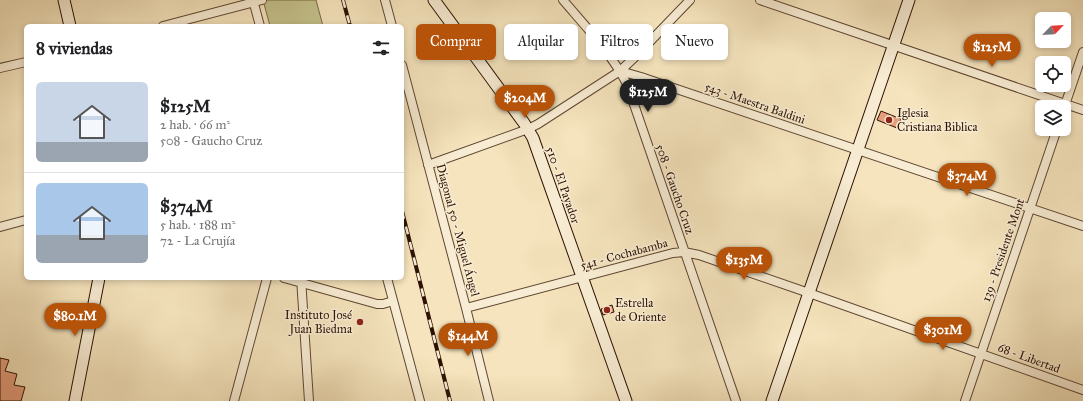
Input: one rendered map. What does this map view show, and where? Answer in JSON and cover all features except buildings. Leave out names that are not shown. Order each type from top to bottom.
[{"type":"street","points":[[64,0],[70,24]]},
{"type":"street","points":[[385,0],[391,24]]},
{"type":"street","name":"510 - El Payador","points":[[434,0],[533,138],[626,401]]},
{"type":"street","name":"508 - Gaucho Cruz","points":[[563,0],[610,56],[627,84],[736,401]]},
{"type":"street","points":[[428,165],[528,129],[544,120],[620,71],[690,0]]},
{"type":"street","points":[[760,0],[894,45],[1046,100]]},
{"type":"street","points":[[772,401],[909,0]]},
{"type":"street","points":[[170,24],[256,1],[260,24]]},
{"type":"street","points":[[1067,100],[1083,52]]},
{"type":"street","points":[[0,68],[24,62]]},
{"type":"street","name":"543 - Maestra Baldini","points":[[620,71],[1083,226]]},
{"type":"street","name":"Diagonal 50 - Miguel Ángel","points":[[404,73],[489,401]]},
{"type":"street","points":[[1071,108],[1083,110]]},
{"type":"street","name":"139 - Presidente Mont","points":[[965,401],[1055,136]]},
{"type":"street","points":[[0,227],[24,221]]},
{"type":"street","name":"541 - Cochabamba","points":[[466,308],[673,253],[684,252],[699,255],[809,293]]},
{"type":"street","points":[[75,401],[99,280]]},
{"type":"street","points":[[234,401],[266,280]]},
{"type":"street","points":[[309,401],[301,280],[377,304],[393,301]]},
{"type":"street","points":[[388,280],[420,401]]},
{"type":"street","name":"68 - Libertad","points":[[809,293],[1083,390]]},
{"type":"shaded area","points":[[263,0],[316,0],[322,24],[269,24]]},
{"type":"railway","points":[[343,0],[349,24]]},
{"type":"railway","points":[[404,219],[450,401]]},
{"type":"place","name":"Iglesia Cristiana Biblica","points":[[889,120]]},
{"type":"place","name":"Estrella de Oriente","points":[[607,310]]},
{"type":"place","name":"Instituto José Juan Biedma","points":[[360,322]]}]
